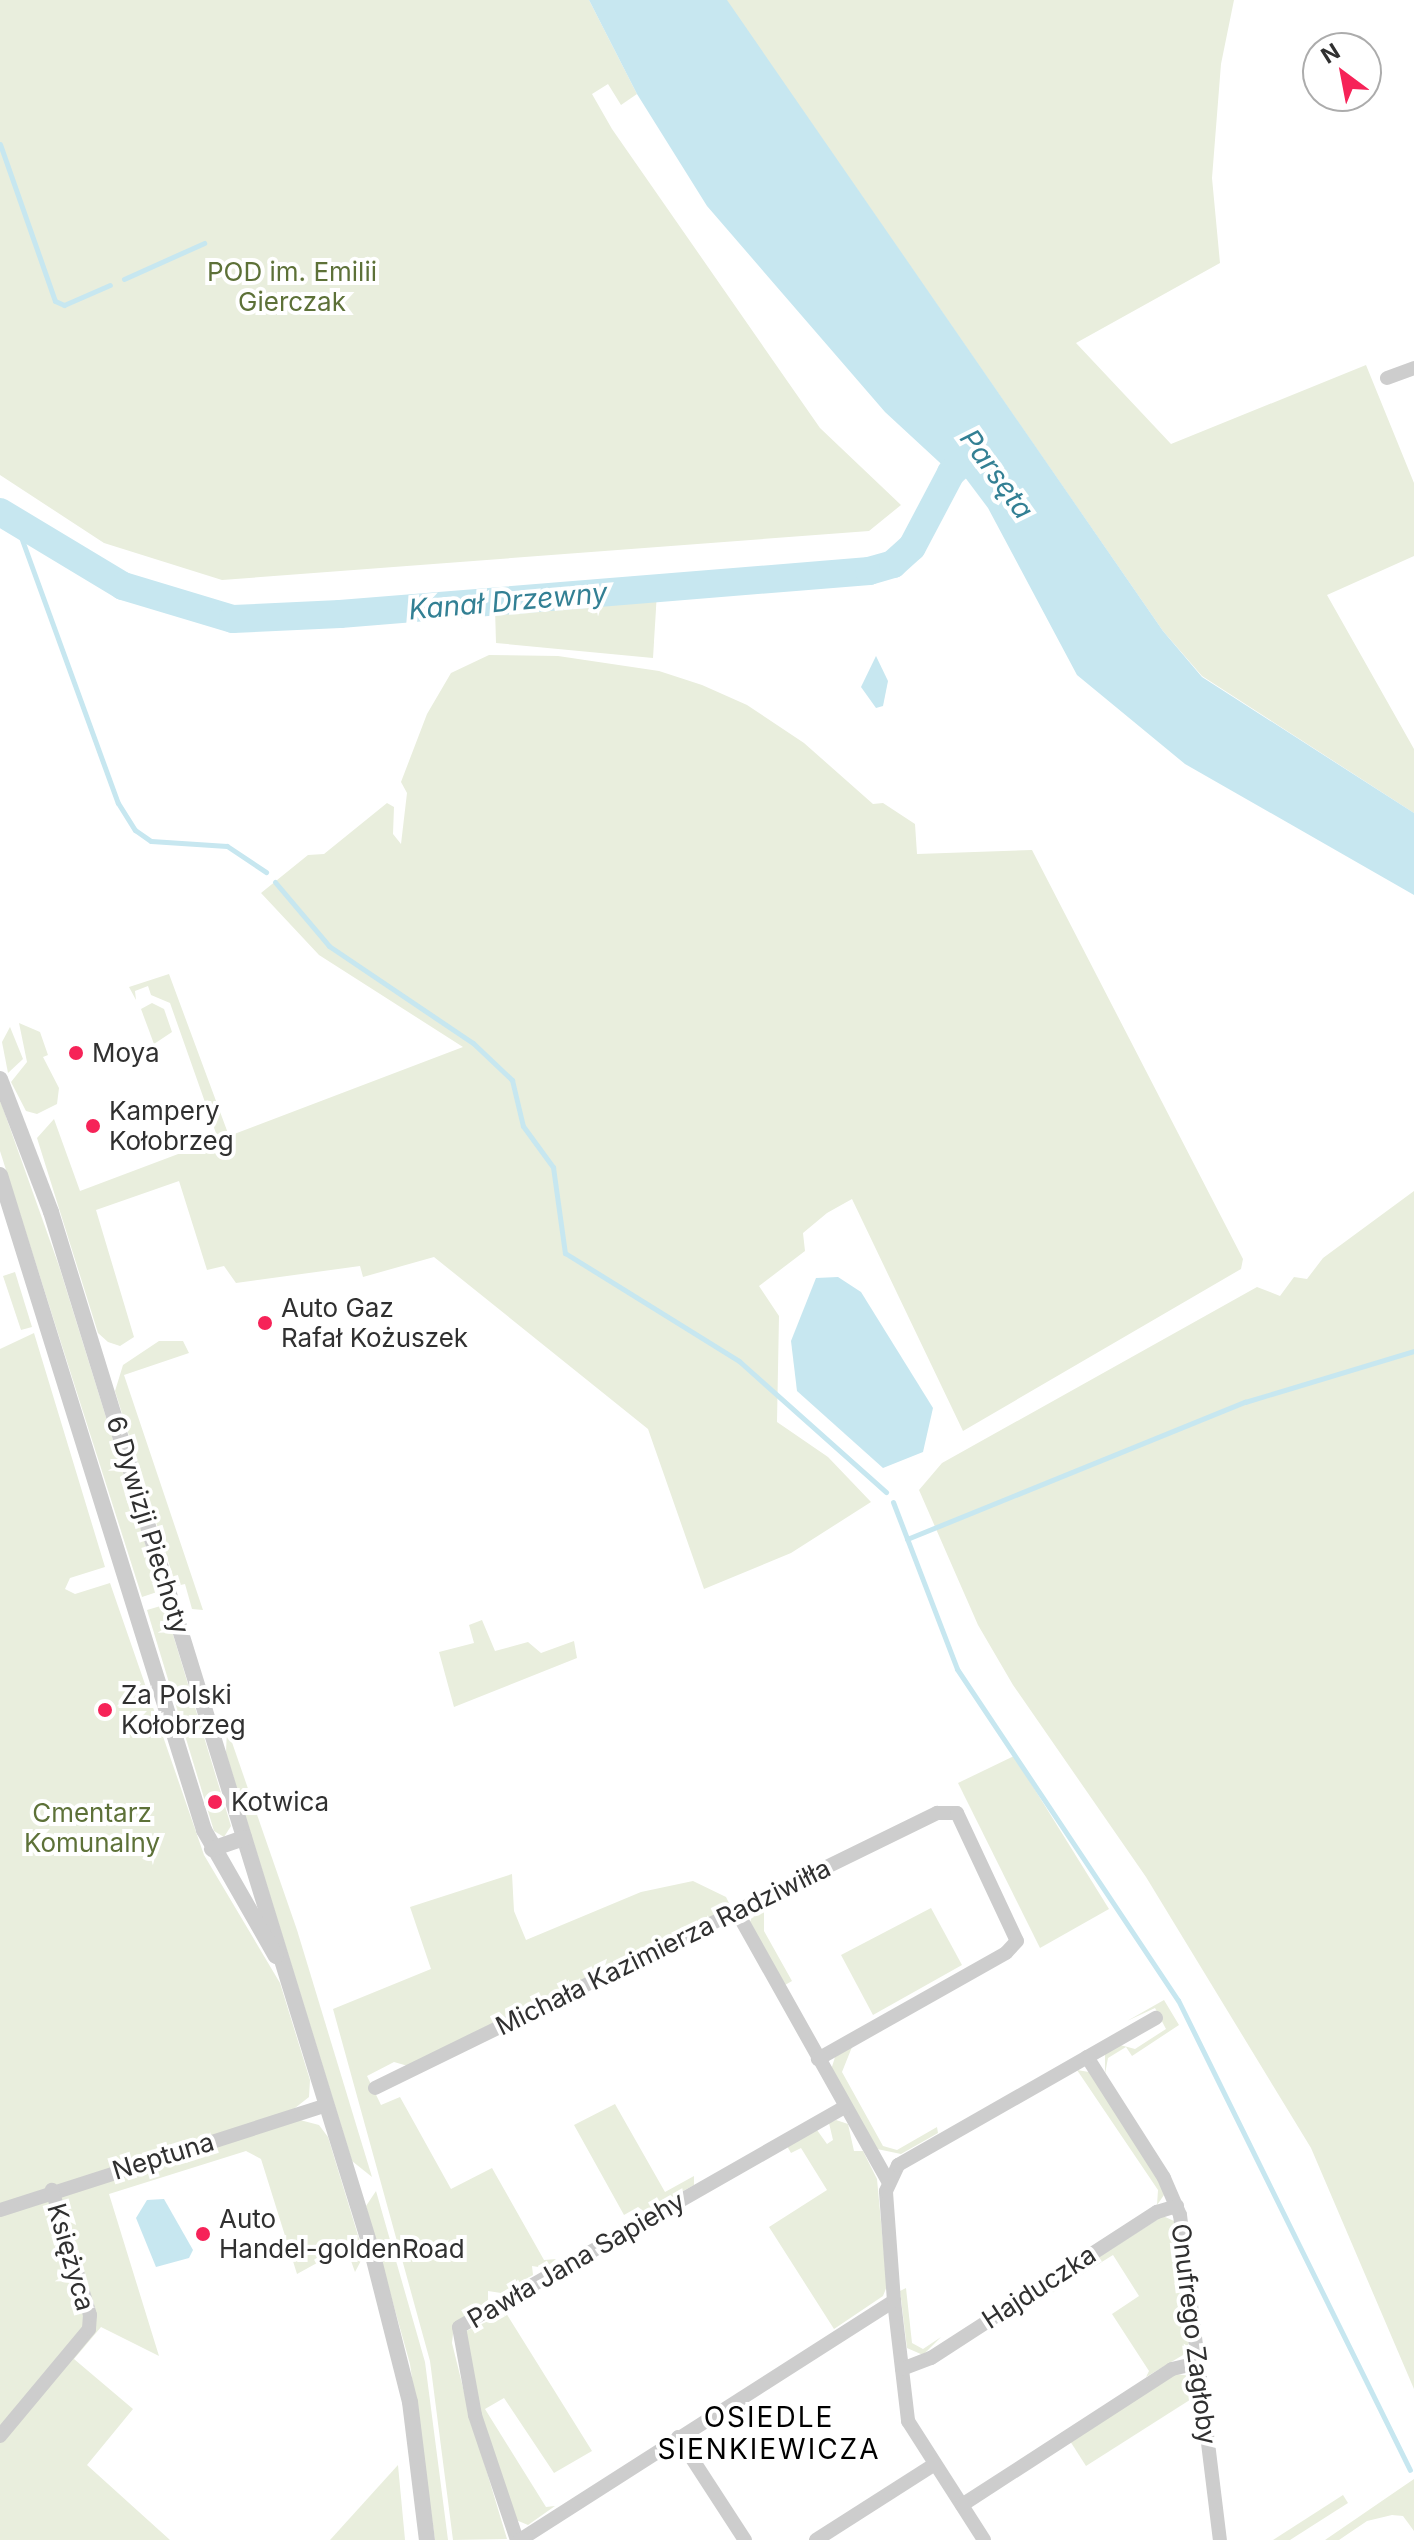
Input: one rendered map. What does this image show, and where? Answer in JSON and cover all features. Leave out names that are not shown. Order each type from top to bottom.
[{"type":"street","points":[[1387,378],[1414,368]]},
{"type":"street","name":"6 Dywizji Piechoty","points":[[0,1079],[51,1212],[327,2105],[400,2354],[427,2540]]},
{"type":"street","name":"6 Dywizji Piechoty","points":[[0,1175],[212,1849],[287,1975]]},
{"type":"street","name":"Michała Kazimierza Radziwiłła","points":[[375,2088],[952,1810],[963,1818],[1017,1941],[1006,1953],[818,2059]]},
{"type":"street","points":[[212,1849],[244,1838]]},
{"type":"street","points":[[737,1912],[888,2181],[894,2301],[908,2421],[984,2540]]},
{"type":"street","points":[[888,2181],[907,2158],[1156,2018]]},
{"type":"street","name":"Onufrego Zagłoby","points":[[1087,2057],[1177,2206],[1220,2540]]},
{"type":"street","name":"Neptuna","points":[[0,2210],[52,2190],[327,2105]]},
{"type":"street","name":"Pawła Jana Sapiehy","points":[[519,2540],[475,2415],[459,2327],[845,2107]]},
{"type":"street","name":"Księżyca","points":[[0,2436],[89,2329],[90,2315],[52,2190]]},
{"type":"street","name":"Hajduczka","points":[[902,2369],[931,2358],[1157,2212],[1177,2206]]},
{"type":"street","points":[[519,2540],[894,2301]]},
{"type":"street","points":[[962,2505],[1172,2369],[1198,2363]]},
{"type":"street","points":[[678,2437],[745,2540]]},
{"type":"street","points":[[816,2540],[935,2464]]},
{"type":"green space","name":"POD im. Emilii Gierczak","points":[[0,0],[589,0],[637,94],[621,105],[608,84],[592,94],[612,129],[820,428],[901,505],[869,531],[222,580],[104,543],[0,475]]},
{"type":"green space","points":[[726,0],[1234,0],[1221,64],[1212,178],[1220,263],[1076,343],[1171,444],[1366,365],[1414,483],[1414,556],[1327,595],[1414,749],[1414,813],[1202,676],[1163,631]]},
{"type":"green space","points":[[657,592],[653,658],[496,643],[495,608]]},
{"type":"green space","points":[[489,655],[558,656],[659,671],[702,685],[747,705],[804,743],[873,804],[883,803],[915,824],[917,854],[1032,850],[1243,1259],[1241,1269],[963,1431],[852,1199],[827,1213],[803,1233],[805,1251],[759,1286],[779,1316],[777,1422],[828,1457],[871,1502],[791,1553],[704,1589],[648,1429],[434,1257],[363,1277],[360,1266],[236,1283],[224,1266],[207,1270],[179,1181],[96,1210],[134,1337],[120,1346],[108,1342],[98,1333],[37,1138],[54,1119],[80,1191],[218,1139],[170,1003],[151,995],[148,986],[135,991],[136,1000],[129,987],[169,974],[229,1136],[463,1047],[319,955],[261,893],[308,855],[324,854],[387,803],[394,807],[393,834],[401,844],[407,793],[401,782],[427,714],[451,673]]},
{"type":"green space","points":[[152,1003],[164,1009],[172,1032],[154,1044],[141,1009]]},
{"type":"green space","points":[[19,1023],[40,1032],[48,1055],[43,1057],[59,1088],[57,1104],[37,1114],[26,1111],[11,1082],[27,1062]]},
{"type":"green space","points":[[10,1027],[23,1059],[8,1073],[2,1042]]},
{"type":"green space","points":[[0,1100],[59,1266],[160,1591],[142,1597],[0,1151]]},
{"type":"green space","points":[[1414,1191],[1414,2389],[1311,2148],[1146,1877],[1013,1685],[978,1625],[919,1490],[942,1463],[1257,1287],[1280,1296],[1294,1277],[1307,1279],[1323,1258]]},
{"type":"green space","points":[[15,1272],[32,1327],[21,1330],[3,1276]]},
{"type":"green space","name":"Cmentarz Komunalny","points":[[34,1333],[105,1567],[70,1578],[65,1589],[75,1594],[110,1583],[204,1855],[280,1983],[310,2080],[309,2097],[295,2108],[300,2120],[319,2125],[328,2137],[364,2255],[355,2272],[346,2247],[297,2274],[261,2159],[246,2151],[109,2194],[159,2356],[101,2327],[74,2359],[133,2409],[87,2465],[170,2540],[0,2540],[0,1349]]},
{"type":"green space","points":[[159,1341],[183,1341],[189,1353],[124,1375],[203,1610],[192,1609],[185,1584],[176,1586],[115,1391],[123,1365]]},
{"type":"green space","points":[[164,1605],[231,1826],[224,1837],[214,1831],[147,1610]]},
{"type":"green space","points":[[482,1620],[495,1651],[528,1642],[541,1653],[574,1641],[577,1658],[454,1707],[439,1652],[474,1643],[469,1625]]},
{"type":"green space","points":[[227,1728],[297,1930],[372,2177],[352,2161],[226,1753]]},
{"type":"green space","points":[[1014,1756],[1109,1909],[1040,1948],[958,1783]]},
{"type":"green space","points":[[512,1874],[514,1911],[526,1940],[641,1892],[693,1881],[726,1897],[731,1907],[408,2066],[394,2062],[367,2076],[381,2105],[400,2097],[451,2189],[492,2168],[544,2260],[556,2259],[545,2268],[532,2266],[533,2275],[501,2293],[488,2291],[488,2300],[454,2325],[452,2343],[470,2416],[507,2539],[453,2540],[430,2361],[333,2009],[431,1969],[410,1907]]},
{"type":"green space","points":[[764,1908],[764,1931],[792,1981],[785,1985],[750,1922],[755,1909]]},
{"type":"green space","points":[[931,1908],[962,1965],[873,2015],[841,1955]]},
{"type":"green space","points":[[1164,2000],[1179,2025],[1132,2056],[1126,2047],[1108,2058],[1105,2074],[1105,2054],[1120,2045],[1135,2049],[1166,2029],[1155,2008],[1127,2021]]},
{"type":"green space","points":[[852,2047],[842,2072],[883,2146],[897,2150],[937,2127],[938,2133],[901,2154],[877,2149],[831,2070],[835,2057]]},
{"type":"green space","points":[[1077,2070],[1089,2072],[1160,2181],[1164,2195],[1157,2205],[1158,2190]]},
{"type":"green space","points":[[615,2104],[665,2192],[694,2176],[694,2185],[645,2212],[638,2207],[624,2215],[574,2125]]},
{"type":"green space","points":[[836,2120],[848,2124],[854,2151],[863,2151],[877,2179],[887,2286],[883,2296],[834,2329],[769,2227],[827,2190],[801,2148],[791,2153],[787,2146],[817,2130],[827,2144],[833,2140],[829,2123]]},
{"type":"green space","points":[[376,2191],[425,2362],[448,2540],[435,2540],[410,2364],[366,2206]]},
{"type":"green space","points":[[1163,2216],[1174,2221],[1190,2341],[1183,2355],[1146,2377],[1149,2371],[1112,2314],[1139,2296],[1113,2255],[1036,2303],[1033,2299]]},
{"type":"green space","points":[[906,2288],[912,2343],[923,2349],[941,2337],[923,2355],[907,2348],[900,2291]]},
{"type":"green space","points":[[506,2313],[592,2451],[554,2473],[504,2398],[485,2409],[546,2507],[555,2506],[528,2525],[516,2520],[481,2413],[464,2332]]},
{"type":"green space","points":[[1176,2374],[1191,2376],[1196,2396],[1086,2466],[1070,2441]]},
{"type":"green space","points":[[398,2465],[405,2540],[330,2540]]},
{"type":"green space","points":[[1414,2479],[1414,2531],[1403,2516],[1392,2515],[1367,2521],[1339,2540],[1325,2540]]},
{"type":"green space","points":[[1343,2495],[1348,2503],[1290,2540],[1273,2540]]},
{"type":"water","name":"Parsęta","points":[[589,0],[727,0],[1163,631],[1202,677],[1414,813],[1414,895],[1185,764],[1077,675],[988,508],[961,472],[951,473],[885,412],[707,206],[637,94]]},
{"type":"water","points":[[876,656],[888,681],[883,706],[876,708],[861,687]]},
{"type":"water","points":[[838,1277],[861,1292],[933,1408],[923,1452],[883,1468],[797,1391],[791,1341],[816,1278]]},
{"type":"water","points":[[164,2199],[193,2250],[189,2258],[156,2267],[136,2218],[147,2200]]},
{"type":"waterway","points":[[0,144],[55,301],[64,305],[110,285]]},
{"type":"waterway","points":[[124,279],[204,243]]},
{"type":"waterway","name":"Kanał Drzewny","points":[[0,512],[123,586],[233,619],[340,614],[869,571],[893,564],[912,547],[951,473],[978,449]]},
{"type":"waterway","points":[[17,526],[118,803],[135,830],[151,841],[227,846],[266,872]]},
{"type":"waterway","points":[[275,882],[329,946],[473,1043],[512,1080],[523,1126],[553,1167],[565,1253],[739,1361],[886,1492]]},
{"type":"waterway","points":[[907,1539],[1245,1402],[1414,1351]]},
{"type":"waterway","points":[[893,1502],[957,1669],[1178,2000],[1410,2470]]},
{"type":"place","name":"Moya","points":[[76,1053]]},
{"type":"place","name":"Kampery Kołobrzeg","points":[[93,1126]]},
{"type":"place","name":"Auto Gaz Rafał Kożuszek","points":[[265,1323]]},
{"type":"place","name":"Za Polski Kołobrzeg","points":[[105,1710]]},
{"type":"place","name":"Kotwica","points":[[215,1802]]},
{"type":"place","name":"Auto Handel-goldenRoad","points":[[203,2234]]},
{"type":"district","name":"OSIEDLE SIENKIEWICZA","points":[[769,2433]]}]
